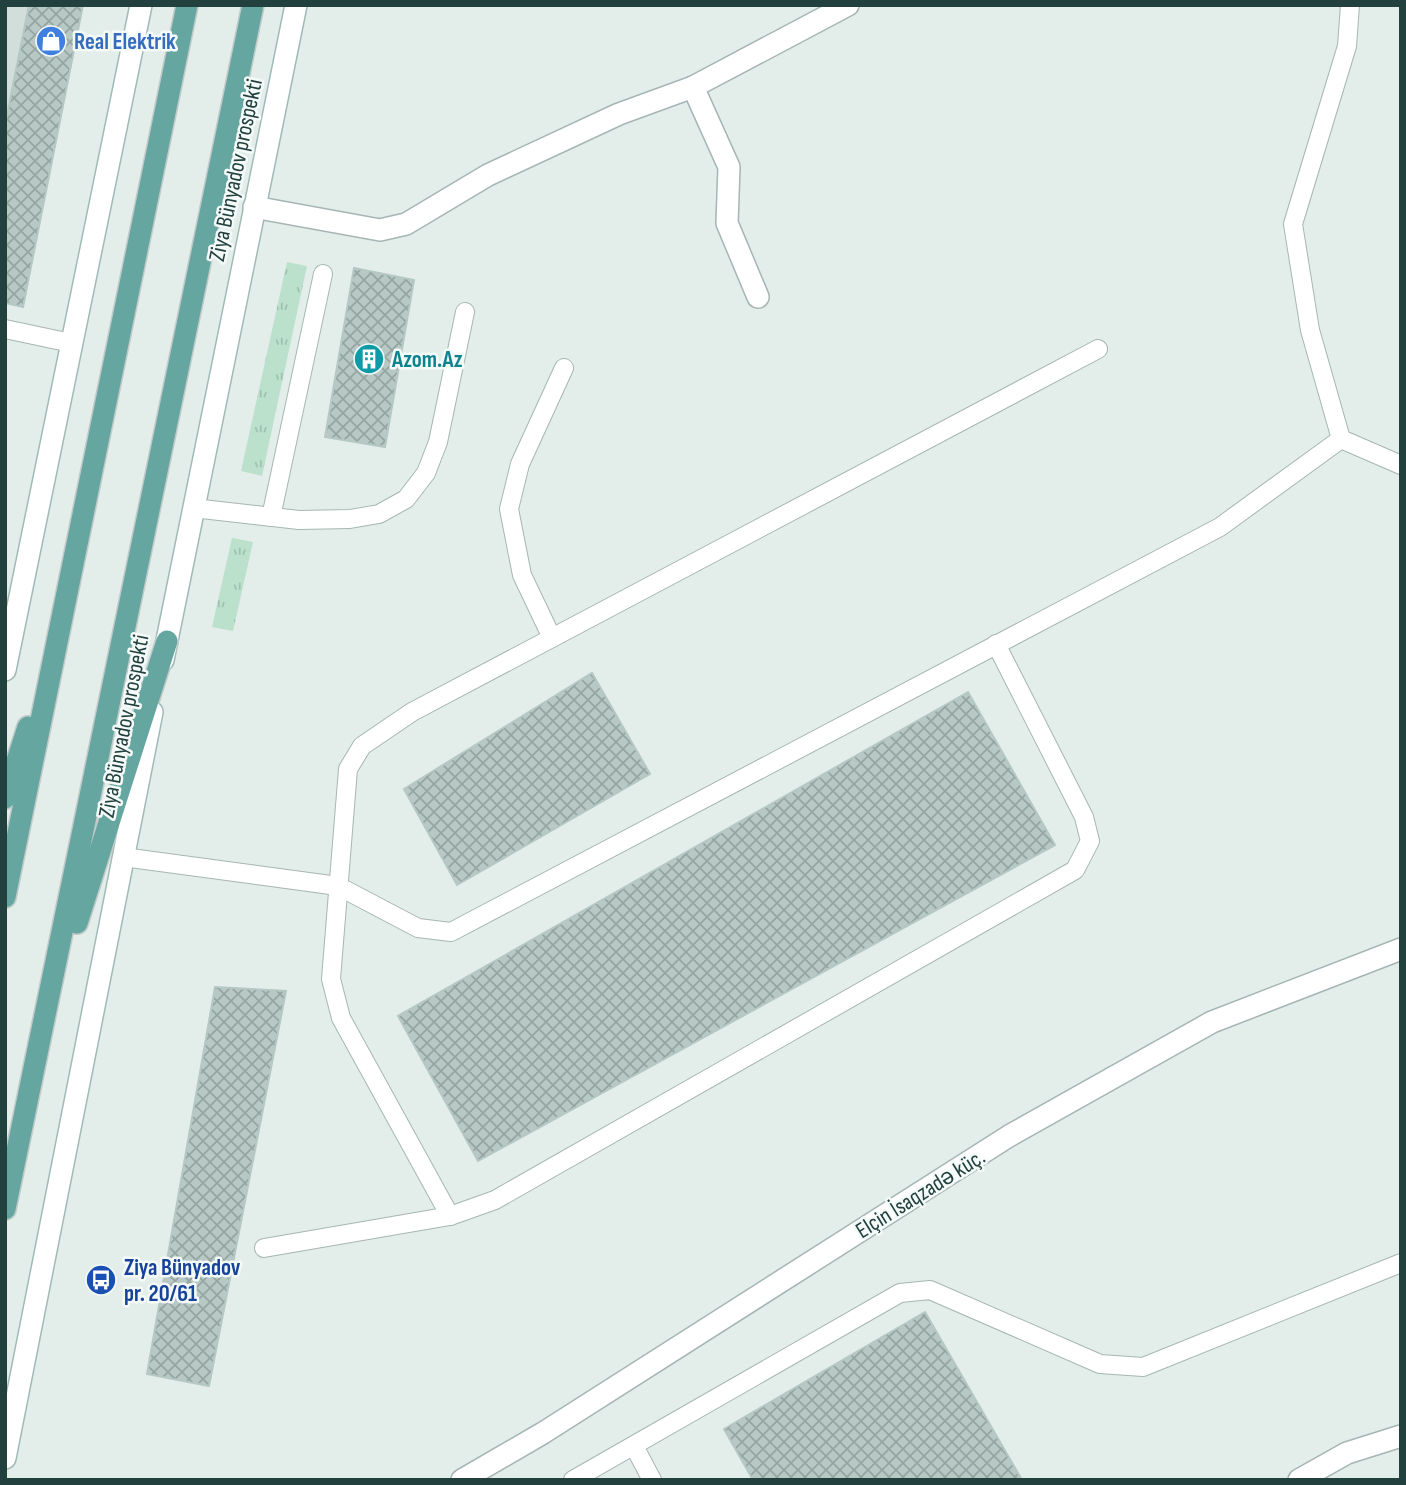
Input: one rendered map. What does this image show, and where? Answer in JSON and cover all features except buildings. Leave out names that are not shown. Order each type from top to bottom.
[{"type":"main road","points":[[5,670],[141,5]]},
{"type":"main road","points":[[173,70],[178,5]]},
{"type":"main road","points":[[5,897],[187,5]]},
{"type":"main road","name":"Ziya Bünyadov prospekti","points":[[5,1209],[253,5]]},
{"type":"main road","name":"Ziya Bünyadov prospekti","points":[[5,1458],[123,857],[296,5]]},
{"type":"main road","points":[[254,207],[380,230],[406,224],[488,175],[619,114],[693,87],[848,5]]},
{"type":"main road","points":[[693,87],[729,167],[727,223],[758,297]]},
{"type":"main road","points":[[5,798],[60,628]]},
{"type":"main road","points":[[43,1031],[167,641]]},
{"type":"main road","name":"Elçin İsaqzadə küç.","points":[[462,1480],[554,1426],[1009,1136],[1212,1022],[1401,948]]},
{"type":"main road","points":[[1299,1480],[1347,1453],[1401,1436]]},
{"type":"lane","points":[[1341,439],[1311,330],[1293,225],[1347,46],[1350,5]]},
{"type":"lane","points":[[271,517],[323,274]]},
{"type":"lane","points":[[193,508],[299,520],[351,519],[379,514],[406,499],[426,472],[438,442],[465,312]]},
{"type":"lane","points":[[5,329],[71,343]]},
{"type":"lane","points":[[450,1216],[341,1018],[331,979],[348,769],[362,746],[412,712],[1098,349]]},
{"type":"lane","points":[[552,638],[522,575],[509,509],[520,464],[564,368]]},
{"type":"lane","points":[[1341,439],[1401,465]]},
{"type":"lane","points":[[123,857],[338,886],[418,928],[451,932],[1220,527],[1341,439]]},
{"type":"lane","points":[[264,1248],[450,1216],[495,1200],[1075,870],[1090,841],[1084,817],[996,644]]},
{"type":"lane","points":[[573,1480],[900,1293],[930,1290],[1100,1364],[1143,1367],[1401,1263]]},
{"type":"lane","points":[[634,1446],[652,1480]]},
{"type":"shaded area","points":[[5,5],[29,5],[5,125]]},
{"type":"green space","points":[[287,262],[307,266],[262,476],[241,471]]},
{"type":"green space","points":[[232,538],[253,542],[233,631],[212,627]]},
{"type":"place","name":"Real Elektrik","points":[[51,41]]},
{"type":"place","name":"Azom.Az","points":[[369,359]]},
{"type":"place","name":"Ziya Bünyadov pr. 20/61","points":[[101,1280]]}]
